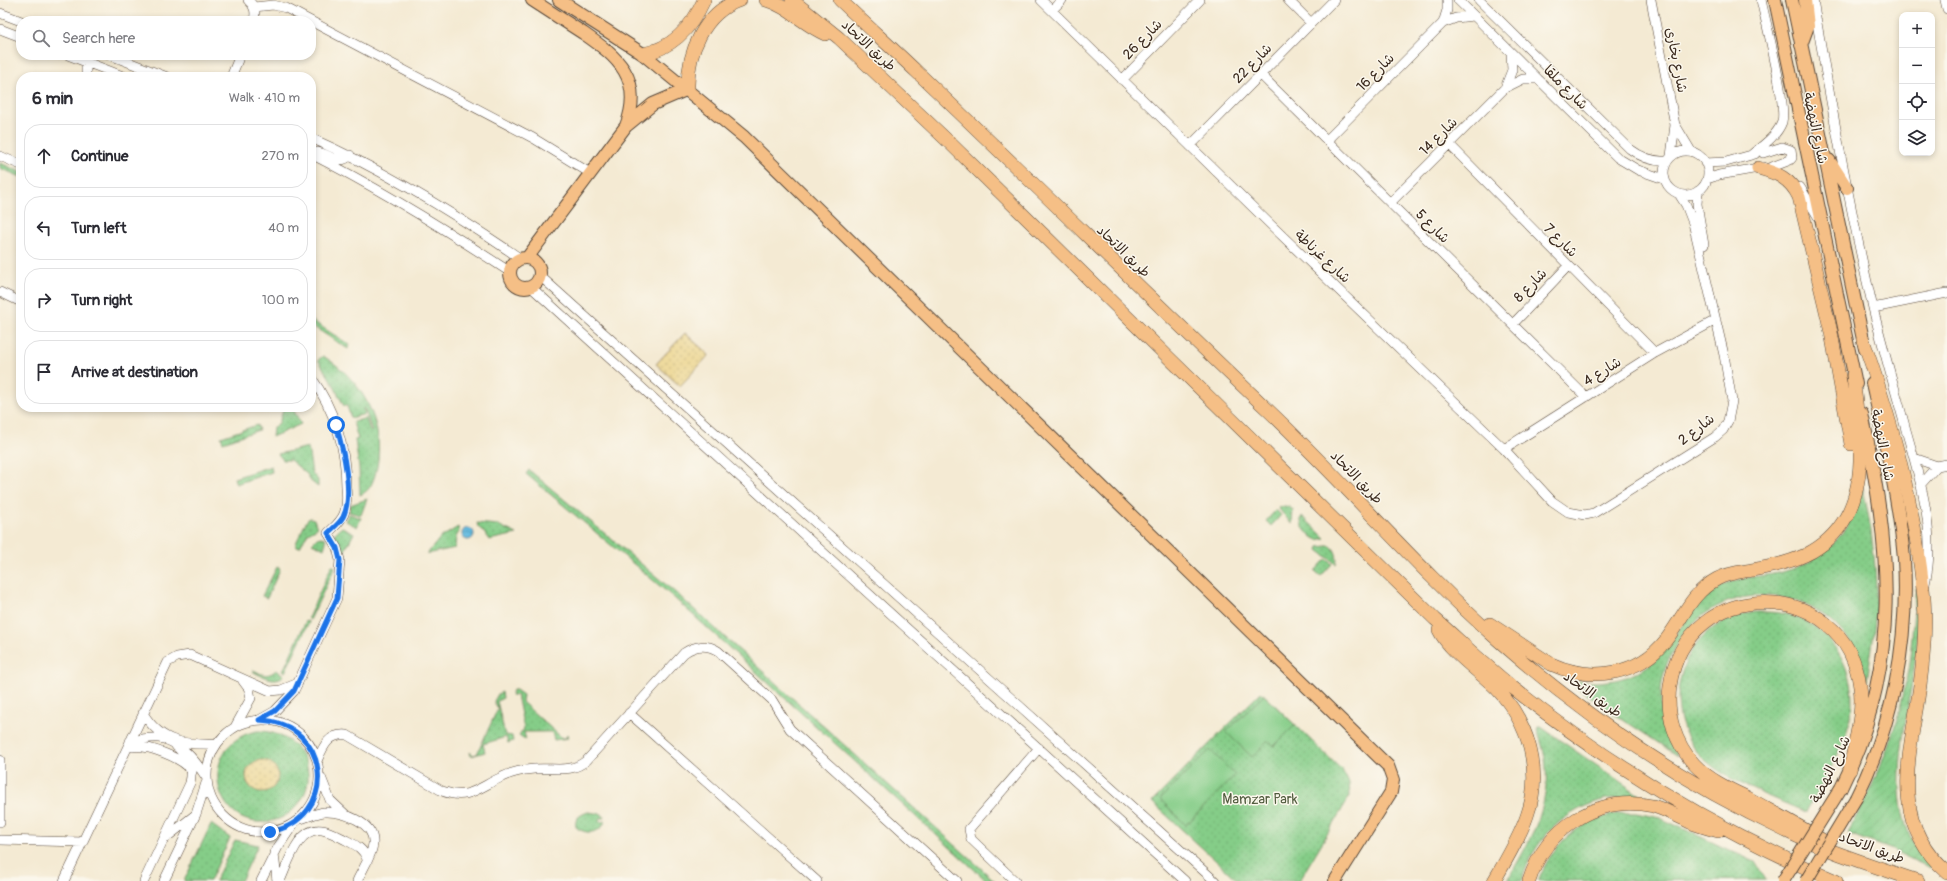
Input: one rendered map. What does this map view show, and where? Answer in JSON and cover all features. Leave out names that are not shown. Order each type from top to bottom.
[{"type":"highway","points":[[643,54],[660,49],[678,37],[687,28],[704,0]]},
{"type":"highway","points":[[688,89],[690,61],[699,37],[721,10],[740,0]]},
{"type":"highway","points":[[766,0],[781,6],[809,26],[839,38]]},
{"type":"highway","name":"طريق الاتحاد","points":[[792,0],[839,38],[1005,197],[1435,619],[1511,686],[1558,722],[1659,790],[1746,839],[1796,864],[1836,881]]},
{"type":"highway","name":"طريق الاتحاد","points":[[840,0],[916,71],[1210,356],[1271,413],[1441,587],[1498,640],[1555,687],[1659,760],[1756,817],[1848,857],[1918,881]]},
{"type":"highway","points":[[1758,168],[1782,176],[1795,189],[1799,197],[1841,382],[1850,437],[1852,462],[1848,488],[1832,525],[1830,537]]},
{"type":"highway","points":[[1863,340],[1897,445],[1910,500],[1924,591],[1924,631],[1920,684],[1908,756],[1906,781],[1913,825],[1922,844],[1933,860],[1947,872]]},
{"type":"highway","points":[[1462,606],[1557,666],[1584,674],[1608,674],[1630,667],[1654,652],[1666,639],[1693,598],[1710,583],[1730,573],[1793,561],[1808,554],[1830,537],[1840,526],[1850,509],[1859,478],[1860,450],[1853,375]]},
{"type":"highway","points":[[1848,857],[1799,826],[1716,782],[1695,765],[1687,755],[1680,744],[1673,725],[1669,706],[1669,692],[1674,666],[1686,643],[1694,632],[1714,615],[1739,605],[1752,603],[1778,603],[1791,605],[1804,610],[1825,623],[1834,631],[1849,651],[1858,675],[1860,687],[1860,712],[1850,770]]},
{"type":"highway","points":[[1435,619],[1440,633],[1497,689],[1506,700],[1522,726],[1532,755],[1534,788],[1527,816],[1517,840],[1494,881]]},
{"type":"highway","points":[[1529,881],[1542,852],[1559,832],[1579,816],[1604,807],[1629,803],[1655,807],[1700,826],[1746,839]]},
{"type":"main road","points":[[532,0],[606,49],[617,60],[625,73],[631,96],[630,111],[626,126]]},
{"type":"main road","points":[[559,0],[643,54],[688,89],[744,137],[1388,766],[1393,780],[1391,792],[1335,881]]},
{"type":"main road","name":"شارع النهضة","points":[[1775,0],[1853,375],[1869,444],[1882,526],[1886,605],[1884,641],[1876,695],[1860,746],[1841,788],[1783,881]]},
{"type":"main road","name":"شارع النهضة","points":[[1792,0],[1898,511],[1904,558],[1905,594],[1900,657],[1892,698],[1866,779],[1806,881]]},
{"type":"main road","points":[[1801,45],[1808,26],[1805,0]]},
{"type":"main road","points":[[524,258],[538,266],[539,275],[538,280],[531,287],[522,288],[516,286],[511,280],[510,272],[513,263],[524,258],[626,126],[653,104],[688,89]]},
{"type":"main road","points":[[1825,155],[1847,188]]},
{"type":"street","name":"شارع غرناطة","points":[[1041,0],[1504,449],[1561,508],[1576,514],[1594,514]]},
{"type":"street","points":[[1052,10],[1062,0]]},
{"type":"street","name":"شارع 26","points":[[1122,80],[1200,0]]},
{"type":"street","points":[[1288,0],[1311,23]]},
{"type":"street","name":"شارع 22","points":[[1190,146],[1334,0]]},
{"type":"street","points":[[1443,23],[1447,10],[1447,0]]},
{"type":"street","name":"شارع ملقا","points":[[1458,0],[1624,162],[1638,170],[1664,179]]},
{"type":"street","name":"شارع ملقا","points":[[1479,0],[1637,154],[1652,160],[1669,158]]},
{"type":"street","name":"شارع بخارى","points":[[1651,0],[1675,125],[1691,151]]},
{"type":"street","name":"شارع النهضة","points":[[1751,155],[1777,131],[1783,115],[1781,96],[1761,0]]},
{"type":"street","points":[[1813,0],[1847,188],[1873,308],[1921,484],[1928,522],[1929,544],[1929,564],[1924,591]]},
{"type":"street","points":[[1945,0],[1947,9]]},
{"type":"street","points":[[255,16],[251,3],[286,8],[301,16]]},
{"type":"street","points":[[0,13],[16,19]]},
{"type":"street","name":"شارع 16","points":[[1327,140],[1443,23],[1456,18],[1473,16]]},
{"type":"street","points":[[316,24],[533,138],[590,173]]},
{"type":"street","points":[[0,29],[16,35]]},
{"type":"street","name":"شارع 14","points":[[1505,88],[1512,70],[1511,53]]},
{"type":"street","points":[[1763,152],[1780,135],[1788,116],[1782,77],[1783,67],[1787,59]]},
{"type":"street","points":[[81,60],[112,72]]},
{"type":"street","points":[[123,60],[154,72]]},
{"type":"street","points":[[233,72],[238,60]]},
{"type":"street","points":[[86,62],[86,72]]},
{"type":"street","name":"شارع 5","points":[[1261,75],[1586,397]]},
{"type":"street","name":"شارع 14","points":[[1390,203],[1505,88],[1523,79],[1538,79]]},
{"type":"street","points":[[1552,91],[1555,85],[1560,85],[1595,122],[1609,127]]},
{"type":"street","name":"شارع بخارى","points":[[1669,158],[1675,125]]},
{"type":"street","points":[[316,140],[350,155],[442,206],[524,258]]},
{"type":"street","name":"شارع 7","points":[[1449,144],[1655,353]]},
{"type":"street","points":[[1705,162],[1726,162],[1782,147],[1791,150],[1792,158],[1772,167],[1719,175],[1707,179],[1698,191],[1687,195],[1679,194],[1672,190],[1664,179],[1664,168],[1669,158],[1678,152],[1691,151],[1698,154],[1705,162],[1707,179]]},
{"type":"street","points":[[316,153],[322,152],[342,160],[350,155]]},
{"type":"street","points":[[0,156],[16,163]]},
{"type":"street","points":[[316,157],[407,206],[510,272]]},
{"type":"street","points":[[1772,167],[1782,170],[1794,179],[1821,221]]},
{"type":"street","name":"شارع 2","points":[[1698,191],[1696,204],[1708,266],[1706,274]]},
{"type":"street","name":"شارع 2","points":[[1594,514],[1723,430],[1728,421],[1732,401],[1716,320],[1691,217],[1679,194]]},
{"type":"street","name":"شارع 8","points":[[1513,324],[1568,266]]},
{"type":"street","points":[[539,275],[1215,881]]},
{"type":"street","points":[[531,287],[1185,881]]},
{"type":"street","points":[[0,292],[16,300]]},
{"type":"street","points":[[1873,308],[1947,293]]},
{"type":"street","name":"شارع 4","points":[[1504,449],[1655,353],[1716,320]]},
{"type":"street","points":[[236,727],[259,720],[282,705],[298,683],[337,598],[340,560],[337,548],[328,533],[342,519],[346,503],[346,477],[340,438],[328,404],[316,384]]},
{"type":"street","points":[[1914,458],[1937,466],[1947,464]]},
{"type":"street","points":[[1921,484],[1937,466]]},
{"type":"street","points":[[261,881],[274,853],[296,822],[309,808],[316,794],[318,766],[328,740],[335,736],[347,735],[442,791],[454,794],[466,794],[512,773],[534,769],[564,770],[578,766],[587,760],[684,653],[699,646],[714,649],[772,700],[790,729],[957,881]]},
{"type":"street","points":[[64,881],[165,666],[177,657],[186,655],[194,657],[270,691],[281,690],[298,683]]},
{"type":"street","points":[[164,881],[196,814],[206,778],[208,762],[217,744],[236,727],[251,698],[249,689],[239,677]]},
{"type":"street","points":[[143,713],[166,739],[192,757],[206,778],[214,804],[224,817],[238,827],[254,832],[279,830],[323,812],[349,817],[364,824],[371,833],[373,847],[357,881]]},
{"type":"street","points":[[629,713],[817,881]]},
{"type":"street","points":[[259,720],[282,723],[296,731],[307,742],[318,766],[325,790],[330,800],[349,817]]},
{"type":"street","points":[[128,745],[156,738],[190,744],[217,744]]},
{"type":"street","points":[[128,745],[142,745],[151,748],[187,765],[192,772]]},
{"type":"street","points":[[144,881],[188,788],[192,772],[190,760],[176,746]]},
{"type":"street","points":[[1015,881],[973,841],[968,832],[971,825],[1039,748]]},
{"type":"street","points":[[0,760],[0,822]]},
{"type":"street","points":[[163,840],[196,814]]},
{"type":"street","points":[[280,881],[299,841],[306,834],[314,830],[328,831],[359,847],[367,860]]},
{"type":"street","points":[[0,840],[83,842]]},
{"type":"street","points":[[274,853],[277,881]]},
{"type":"street","points":[[1171,881],[1177,874]]},
{"type":"green space","points":[[0,163],[16,170],[16,175],[0,168]]},
{"type":"green space","points":[[316,323],[350,345],[348,349],[316,328]]},
{"type":"green space","points":[[323,356],[349,377],[359,389],[368,403],[374,418],[379,450],[377,467],[370,487],[360,495],[359,468],[355,440],[358,439],[353,422],[366,418],[370,431],[372,431],[364,407],[365,414],[351,418],[347,406],[344,406],[332,382],[318,360]]},
{"type":"green space","points":[[282,412],[295,412],[301,424],[272,437],[273,428],[279,423]]},
{"type":"green space","points":[[257,425],[259,430],[223,442],[221,437]]},
{"type":"green space","points":[[308,447],[312,473],[318,480],[318,487],[308,479],[308,475],[290,460],[283,460],[278,454]]},
{"type":"green space","points":[[271,466],[272,472],[236,484],[234,478]]},
{"type":"green space","points":[[529,470],[676,593],[995,881],[987,881],[673,597],[526,474]]},
{"type":"green space","points":[[1863,488],[1869,517],[1876,575],[1875,623],[1867,681],[1854,648],[1833,622],[1806,605],[1776,597],[1745,597],[1716,607],[1690,627],[1670,657],[1663,676],[1661,703],[1666,728],[1678,756],[1610,711],[1566,679],[1602,682],[1626,677],[1637,672],[1657,658],[1699,603],[1717,588],[1737,580],[1790,570],[1820,555],[1832,545],[1842,533],[1857,505]]},
{"type":"green space","points":[[367,499],[361,515],[349,512],[350,505]]},
{"type":"green space","points":[[1285,506],[1293,510],[1292,524],[1279,509],[1280,507]]},
{"type":"green space","points":[[1276,510],[1281,515],[1271,526],[1266,521]]},
{"type":"green space","points":[[349,514],[361,518],[357,527],[346,521]]},
{"type":"green space","points":[[1302,516],[1325,538],[1318,540],[1311,536],[1301,523]]},
{"type":"green space","points":[[310,518],[314,519],[317,528],[308,533],[300,547],[296,546],[307,520]]},
{"type":"green space","points":[[477,523],[498,525],[517,534],[489,540],[483,531],[478,527]]},
{"type":"green space","points":[[342,527],[354,533],[343,554],[340,543],[334,534]]},
{"type":"green space","points":[[458,527],[459,532],[456,537],[455,548],[427,554],[440,538]]},
{"type":"green space","points":[[317,538],[325,538],[326,542],[324,549],[312,543]]},
{"type":"green space","points":[[1331,546],[1336,554],[1336,564],[1318,550],[1319,547]]},
{"type":"green space","points":[[1326,559],[1332,564],[1321,576],[1315,571]]},
{"type":"green space","points":[[332,565],[335,567],[310,620],[308,618]]},
{"type":"green space","points":[[277,567],[280,569],[267,598],[262,596]]},
{"type":"green space","points":[[1916,588],[1918,618],[1916,650],[1902,749],[1900,781],[1902,811],[1911,838],[1917,849],[1931,864],[1930,868],[1890,849],[1847,833],[1859,812],[1879,769],[1888,748],[1895,725],[1910,656]]},
{"type":"green space","points":[[1756,612],[1773,612],[1790,615],[1806,622],[1820,631],[1832,643],[1848,673],[1852,707],[1849,724],[1836,758],[1806,812],[1766,796],[1714,767],[1704,759],[1692,745],[1684,730],[1679,713],[1678,696],[1680,678],[1686,662],[1695,646],[1712,628],[1724,621]]},
{"type":"green space","points":[[306,621],[309,622],[285,672],[283,671]]},
{"type":"green space","points":[[253,670],[267,675],[276,670],[284,675],[281,678],[273,679],[260,675],[252,671]]},
{"type":"green space","points":[[513,690],[516,690],[523,695],[522,702],[562,738],[566,738],[567,734],[568,738],[554,740],[552,732],[524,732],[526,740],[519,735],[524,729],[517,695],[511,695]]},
{"type":"green space","points":[[502,692],[503,698],[497,701],[505,735],[512,736],[513,741],[508,743],[506,737],[483,744],[485,752],[471,756],[470,752],[473,755],[477,754],[498,708],[494,701],[498,694]]},
{"type":"green space","name":"Mamzar Park","points":[[1261,692],[1342,770],[1349,783],[1350,796],[1299,881],[1238,881],[1152,802]]},
{"type":"green space","points":[[1264,695],[1295,725],[1274,746],[1268,741],[1252,757],[1226,732]]},
{"type":"green space","points":[[1538,727],[1541,727],[1641,796],[1633,798],[1607,799],[1592,803],[1565,818],[1542,839],[1527,866],[1522,881],[1513,881],[1508,879],[1519,861],[1536,825],[1546,790],[1544,751],[1537,730]]},
{"type":"green space","points":[[257,731],[270,732],[283,737],[293,744],[301,753],[306,764],[308,776],[306,789],[300,802],[294,809],[280,819],[271,821],[251,821],[235,814],[224,801],[219,785],[219,768],[225,752],[237,739]],"holes":[[[267,761],[276,769],[277,782],[269,791],[256,791],[247,783],[246,773],[251,764]]]},
{"type":"green space","points":[[1210,750],[1235,775],[1186,825],[1160,799]]},
{"type":"green space","points":[[588,812],[602,814],[604,818],[599,818],[600,822],[605,821],[600,829],[588,832],[580,830],[576,827],[578,817]]},
{"type":"green space","points":[[1621,813],[1636,813],[1660,818],[1755,862],[1766,880],[1538,881],[1552,854],[1570,835],[1593,821],[1606,816]]},
{"type":"green space","points":[[211,824],[230,838],[210,881],[184,881]]},
{"type":"green space","points":[[235,840],[258,845],[241,881],[215,881]]},
{"type":"sand","points":[[685,333],[709,355],[680,386],[656,364]]},
{"type":"sand","points":[[259,760],[265,760],[275,767],[278,776],[277,782],[271,789],[265,792],[259,792],[249,785],[246,779],[246,773],[253,763]]},
{"type":"water","points":[[468,528],[472,530],[474,534],[472,538],[468,540],[464,538],[462,534],[464,530]]},
{"type":"route","points":[[270,832],[286,828],[298,820],[309,808],[318,786],[319,778],[317,761],[311,748],[302,736],[282,723],[259,720],[275,711],[294,691],[337,598],[340,560],[337,548],[328,533],[337,526],[344,515],[346,507],[346,477],[343,451],[336,425]]}]
